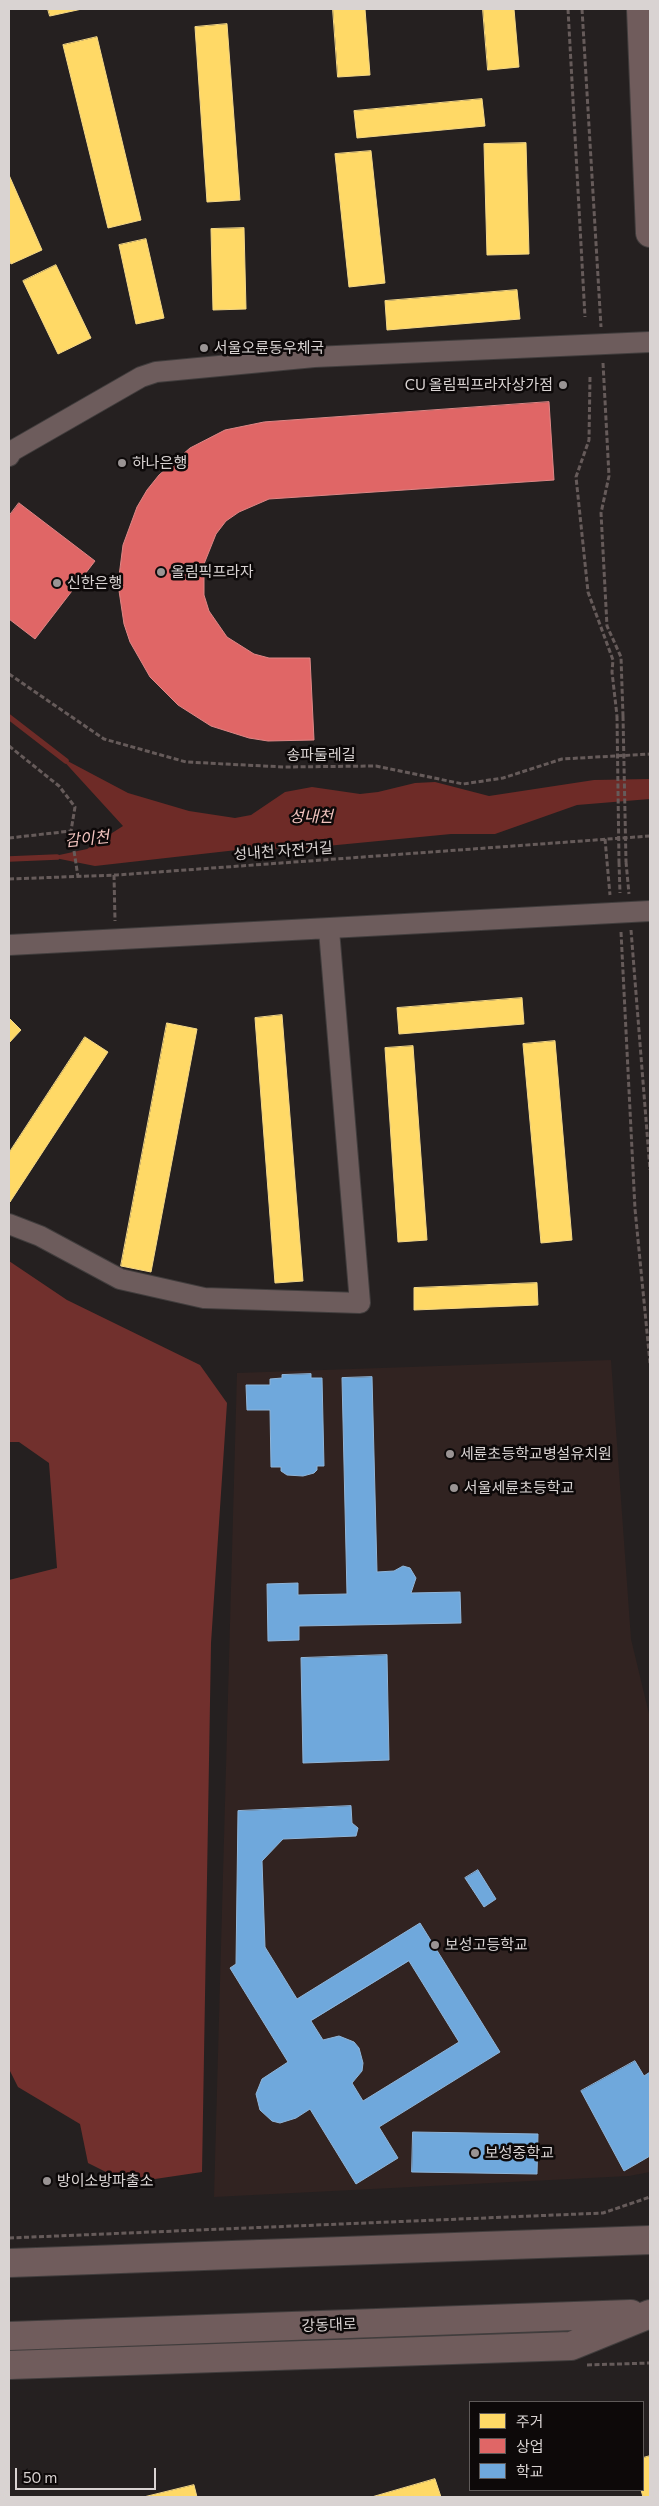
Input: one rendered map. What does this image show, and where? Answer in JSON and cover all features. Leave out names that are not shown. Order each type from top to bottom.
[{"type":"main road","points":[[641,9],[650,233]]},
{"type":"main road","points":[[611,2241],[650,2225]]},
{"type":"main road","points":[[9,2263],[650,2240]]},
{"type":"main road","points":[[9,2366],[571,2346],[649,2313]]},
{"type":"main road","name":"강동대로","points":[[9,2336],[649,2313]]},
{"type":"street","points":[[9,456],[12,451],[124,387],[156,372],[314,358],[650,342]]},
{"type":"street","points":[[9,946],[650,911]]},
{"type":"street","points":[[9,1224],[40,1236],[120,1279],[204,1298],[360,1303],[329,930]]},
{"type":"path","points":[[568,9],[585,317]]},
{"type":"path","points":[[582,9],[609,476],[600,513],[607,626],[621,657],[626,862]]},
{"type":"path","points":[[590,377],[589,440],[576,477],[588,592],[613,660],[612,672],[617,716],[619,862],[616,913]]},
{"type":"path","name":"송파둘레길","points":[[9,674],[104,739],[186,762],[285,767],[376,766],[463,784],[503,778],[562,759],[650,754]]},
{"type":"path","points":[[9,746],[59,786],[75,807],[71,831],[78,877]]},
{"type":"path","points":[[9,838],[71,831]]},
{"type":"path","name":"성내천 자전거길","points":[[9,879],[114,875],[650,836]]},
{"type":"path","points":[[605,839],[616,913],[635,1209],[650,1363]]},
{"type":"path","points":[[114,875],[115,940]]},
{"type":"path","points":[[635,983],[650,1170]]},
{"type":"path","points":[[9,2238],[603,2213],[650,2197]]},
{"type":"shaded area","points":[[9,1261],[67,1300],[200,1365],[227,1403],[211,1643],[202,2172],[128,2183],[88,2163],[80,2124],[18,2087],[9,2069],[9,1580],[57,1568],[49,1463],[19,1442],[9,1442]]},
{"type":"shaded area","name":"보성고등학교","points":[[611,1360],[631,1639],[650,1718],[650,2172],[629,2176],[214,2197],[237,1373]]},
{"type":"water","name":"성내천","points":[[60,757],[128,793],[189,811],[235,818],[251,815],[285,792],[312,787],[360,794],[378,792],[415,783],[435,782],[489,796],[594,780],[650,779],[650,799],[577,805],[495,834],[451,834],[306,848],[237,850],[95,866],[50,857],[87,849],[123,826]]},
{"type":"building: 주거","points":[[48,9],[82,9],[50,16]]},
{"type":"building: 주거","points":[[333,9],[365,9],[370,75],[338,77]]},
{"type":"building: 주거","points":[[483,9],[514,9],[519,67],[488,70]]},
{"type":"building: 주거","points":[[227,24],[240,200],[207,202],[195,27]]},
{"type":"building: 주거","points":[[97,37],[141,220],[108,228],[63,45]]},
{"type":"building: 주거","points":[[482,99],[485,126],[357,138],[354,111]]},
{"type":"building: 주거","points":[[526,143],[529,254],[487,255],[484,144]]},
{"type":"building: 주거","points":[[371,151],[385,283],[349,287],[335,154]]},
{"type":"building: 주거","points":[[9,175],[42,250],[11,264],[9,260]]},
{"type":"building: 주거","points":[[244,228],[246,309],[213,310],[211,229]]},
{"type":"building: 주거","points":[[146,239],[164,318],[136,324],[119,245]]},
{"type":"building: 주거","points":[[56,265],[91,338],[58,354],[23,281]]},
{"type":"building: 주거","points":[[517,290],[520,319],[387,330],[385,301]]},
{"type":"building: 주거","points":[[522,998],[524,1024],[399,1034],[397,1008]]},
{"type":"building: 주거","points":[[282,1015],[303,1281],[275,1283],[255,1018]]},
{"type":"building: 주거","points":[[9,1018],[21,1030],[9,1043]]},
{"type":"building: 주거","points":[[167,1023],[197,1029],[151,1272],[121,1266]]},
{"type":"building: 주거","points":[[85,1037],[108,1052],[10,1202],[9,1153]]},
{"type":"building: 주거","points":[[555,1041],[572,1240],[541,1243],[523,1044]]},
{"type":"building: 주거","points":[[413,1046],[427,1240],[398,1242],[385,1048]]},
{"type":"building: 주거","points":[[537,1283],[538,1305],[414,1310],[414,1288]]},
{"type":"building: 주거","points":[[650,2456],[650,2497],[643,2497],[641,2491],[644,2491],[644,2458]]},
{"type":"building: 주거","points":[[435,2479],[441,2497],[372,2497]]},
{"type":"building: 주거","points":[[194,2485],[197,2497],[144,2497]]},
{"type":"building: 상업","name":"올림픽프라자","points":[[549,402],[554,480],[269,499],[239,512],[226,521],[216,534],[204,564],[204,595],[209,611],[227,637],[254,654],[269,658],[310,658],[314,740],[268,741],[249,738],[211,726],[178,705],[150,677],[130,642],[124,624],[118,584],[123,545],[137,507],[147,490],[159,475],[190,448],[225,430],[264,422]]},
{"type":"building: 상업","points":[[19,503],[95,561],[35,639],[9,619],[9,516]]},
{"type":"building: 학교","points":[[311,1374],[311,1378],[322,1378],[324,1466],[317,1466],[317,1470],[314,1473],[303,1476],[287,1475],[281,1471],[281,1467],[271,1467],[270,1410],[247,1410],[246,1385],[270,1385],[270,1379],[282,1378],[282,1375]]},
{"type":"building: 학교","points":[[372,1377],[377,1572],[394,1571],[403,1566],[410,1568],[416,1578],[411,1593],[460,1592],[461,1623],[299,1626],[299,1640],[268,1641],[267,1584],[298,1583],[298,1595],[347,1594],[342,1378]]},
{"type":"building: 학교","points":[[387,1655],[389,1760],[303,1763],[301,1658]]},
{"type":"building: 학교","points":[[351,1806],[352,1823],[358,1828],[356,1836],[283,1839],[262,1861],[265,1947],[297,1999],[420,1923],[500,2052],[379,2127],[398,2158],[356,2184],[310,2109],[296,2118],[280,2123],[272,2121],[260,2110],[256,2094],[262,2079],[288,2062],[230,1968],[236,1964],[238,1811]],"holes":[[[409,1961],[459,2042],[363,2101],[352,2083],[362,2071],[363,2063],[359,2048],[354,2042],[339,2036],[323,2040],[311,2021]]]},
{"type":"building: 학교","points":[[478,1870],[496,1899],[484,1907],[465,1878]]},
{"type":"building: 학교","points":[[635,2061],[644,2076],[650,2072],[650,2156],[624,2171],[581,2091]]},
{"type":"building: 학교","name":"보성중학교","points":[[413,2132],[538,2134],[537,2174],[412,2172]]},
{"type":"waterway","name":"성내천","points":[[9,717],[66,761]]},
{"type":"waterway","name":"감이천","points":[[9,859],[57,857]]},
{"type":"place","name":"서울오륜동우체국","points":[[204,348]]},
{"type":"place","name":"CU 올림픽프라자상가점","points":[[563,385]]},
{"type":"place","name":"하나은행","points":[[122,463]]},
{"type":"place","name":"올림픽프라자","points":[[161,572]]},
{"type":"place","name":"신한은행","points":[[57,583]]},
{"type":"place","name":"세륜초등학교병설유치원","points":[[450,1454]]},
{"type":"place","name":"서울세륜초등학교","points":[[454,1488]]},
{"type":"place","name":"보성고등학교","points":[[435,1945]]},
{"type":"place","name":"보성중학교","points":[[475,2153]]},
{"type":"place","name":"방이소방파출소","points":[[47,2181]]}]
